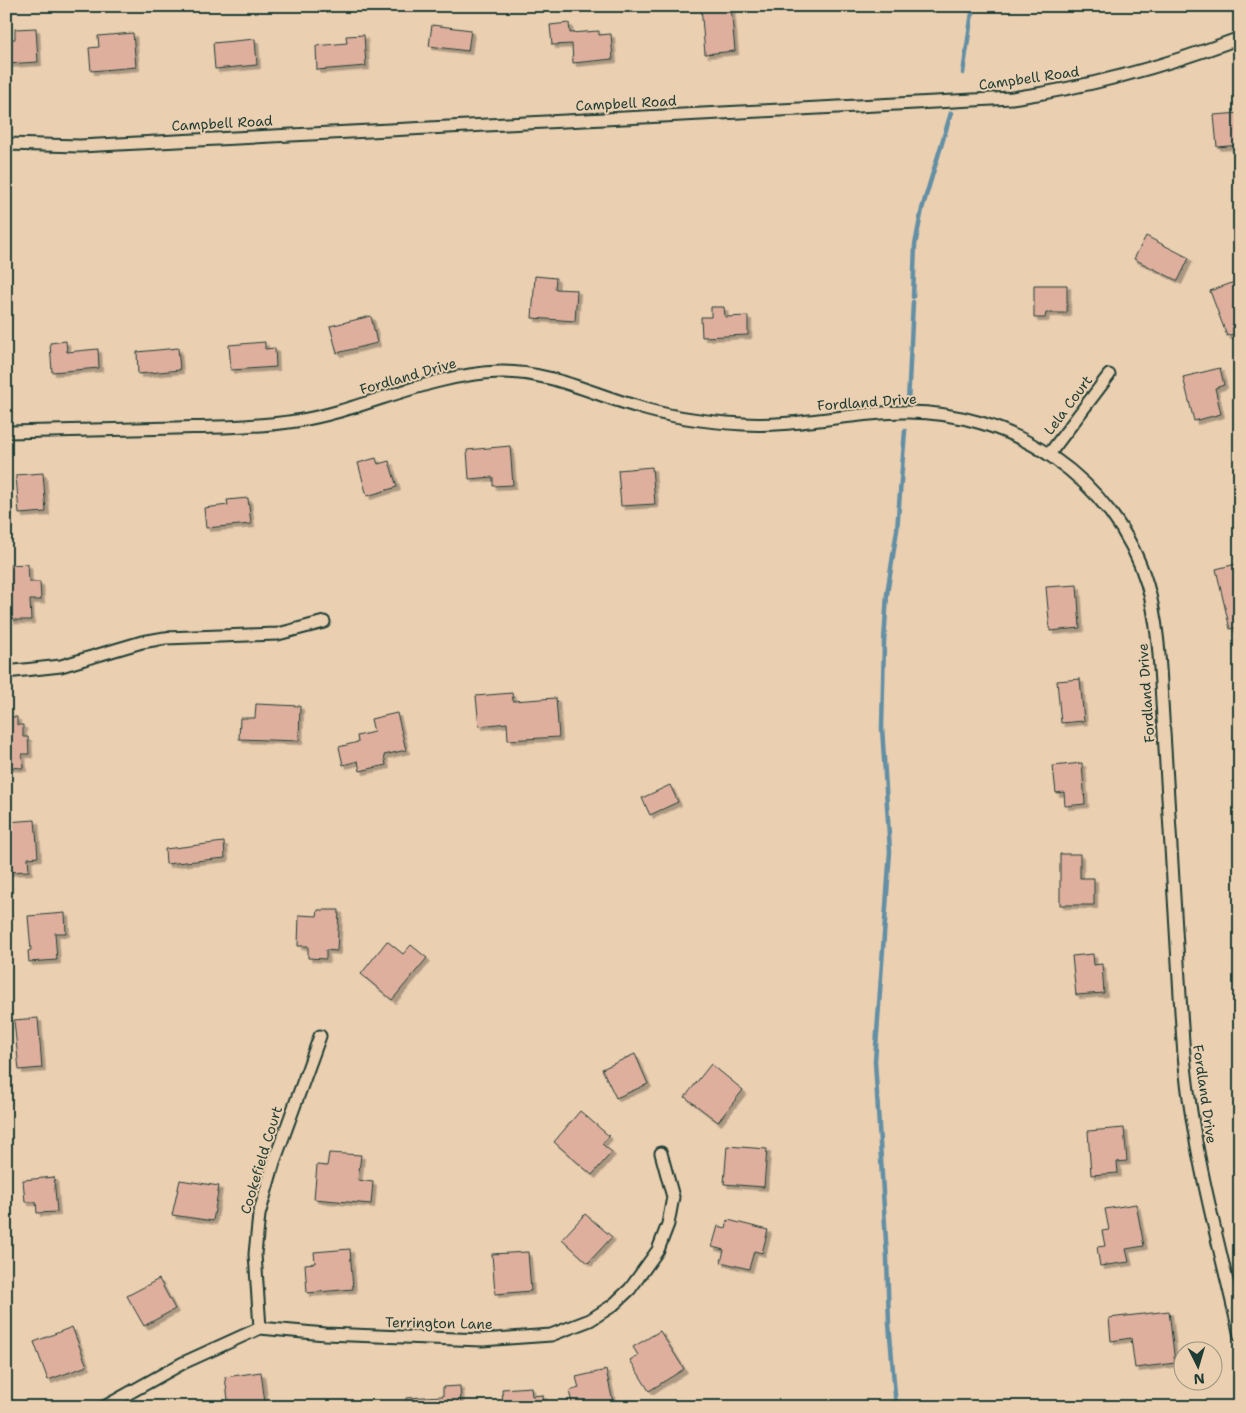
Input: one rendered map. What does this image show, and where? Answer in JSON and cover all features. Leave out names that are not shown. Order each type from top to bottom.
[{"type":"street","name":"Campbell Road","points":[[6,144],[80,146],[1012,98],[1080,87],[1143,72],[1240,38]]},
{"type":"street","name":"Fordland Drive","points":[[6,432],[242,426],[294,421],[352,408],[451,378],[506,372],[563,381],[640,408],[741,424],[790,423],[878,413],[934,414],[992,428],[1050,453],[1097,495],[1118,523],[1136,554],[1153,611],[1167,778],[1186,1075],[1194,1136],[1240,1336]]},
{"type":"street","name":"Lela Court","points":[[1050,453],[1109,375]]},
{"type":"street","points":[[6,672],[60,666],[142,642],[165,638],[278,634],[324,622]]},
{"type":"street","name":"Cookefield Court","points":[[260,1328],[255,1254],[259,1215],[286,1127],[320,1036]]},
{"type":"street","name":"Terrington Lane","points":[[104,1407],[183,1363],[260,1328],[325,1334],[482,1340],[551,1335],[590,1320],[612,1306],[630,1289],[658,1250],[668,1224],[673,1197],[661,1153]]},
{"type":"building","points":[[701,6],[731,6],[735,51],[705,54]]},
{"type":"building","points":[[569,23],[570,33],[599,31],[599,35],[611,34],[613,59],[573,63],[572,44],[552,45],[550,25]]},
{"type":"building","points":[[432,25],[471,30],[468,51],[429,46]]},
{"type":"building","points":[[36,28],[38,62],[6,64],[6,39],[15,39],[15,29]]},
{"type":"building","points":[[133,33],[136,67],[91,71],[89,48],[99,47],[98,36]]},
{"type":"building","points":[[364,35],[366,66],[317,70],[316,46],[347,43],[346,36]]},
{"type":"building","points":[[255,39],[257,65],[215,69],[213,43]]},
{"type":"building","points":[[1240,113],[1240,145],[1217,147],[1214,115]]},
{"type":"building","points":[[1146,236],[1189,258],[1178,281],[1134,259]]},
{"type":"building","points":[[535,276],[556,278],[555,289],[577,290],[575,321],[532,318]]},
{"type":"building","points":[[1240,280],[1240,332],[1227,336],[1210,291]]},
{"type":"building","points":[[1034,285],[1067,285],[1067,313],[1046,313],[1045,318],[1034,318]]},
{"type":"building","points":[[711,307],[724,307],[725,317],[748,316],[748,335],[702,337],[701,317],[711,317]]},
{"type":"building","points":[[371,316],[377,343],[337,353],[330,326]]},
{"type":"building","points":[[66,341],[67,352],[98,349],[99,368],[52,372],[50,343]]},
{"type":"building","points":[[265,342],[265,349],[275,348],[276,367],[231,370],[229,345]]},
{"type":"building","points":[[178,348],[180,370],[138,374],[137,352]]},
{"type":"building","points":[[1220,368],[1224,385],[1215,388],[1221,414],[1194,421],[1183,377]]},
{"type":"building","points":[[510,446],[513,485],[493,486],[493,477],[469,479],[467,450]]},
{"type":"building","points":[[376,458],[378,464],[389,461],[397,487],[367,496],[358,463]]},
{"type":"building","points":[[652,467],[655,504],[621,506],[618,470]]},
{"type":"building","points":[[43,473],[46,512],[19,514],[16,475]]},
{"type":"building","points":[[248,498],[251,524],[206,528],[204,508],[228,505],[227,500]]},
{"type":"building","points":[[1240,563],[1240,626],[1230,629],[1216,569]]},
{"type":"building","points":[[28,564],[29,582],[40,582],[41,600],[30,600],[31,620],[11,620],[9,565]]},
{"type":"building","points":[[1077,585],[1080,628],[1050,631],[1046,587]]},
{"type":"building","points":[[1080,679],[1084,721],[1061,723],[1057,681]]},
{"type":"building","points":[[512,693],[513,701],[556,698],[559,737],[508,740],[507,723],[479,726],[476,696]]},
{"type":"building","points":[[256,704],[300,706],[299,741],[239,739],[240,718],[255,718]]},
{"type":"building","points":[[397,713],[406,750],[384,755],[386,765],[360,771],[358,761],[343,765],[339,747],[358,742],[357,736],[374,732],[371,719]]},
{"type":"building","points":[[6,717],[17,717],[17,725],[23,725],[23,737],[28,737],[29,754],[22,754],[23,768],[6,767]]},
{"type":"building","points":[[1082,763],[1085,804],[1065,806],[1064,792],[1056,793],[1053,766]]},
{"type":"building","points":[[670,785],[678,802],[650,815],[642,798]]},
{"type":"building","points":[[35,820],[38,857],[28,858],[29,871],[6,872],[6,822]]},
{"type":"building","points":[[224,842],[225,858],[166,864],[165,849]]},
{"type":"building","points":[[1060,854],[1080,854],[1080,878],[1094,878],[1094,905],[1060,905]]},
{"type":"building","points":[[318,910],[339,910],[337,951],[326,950],[326,959],[308,958],[308,946],[298,946],[299,915],[317,916]]},
{"type":"building","points":[[65,913],[66,933],[55,933],[57,960],[29,962],[28,951],[31,950],[28,916]]},
{"type":"building","points":[[387,941],[403,954],[411,945],[427,958],[392,1000],[361,974]]},
{"type":"building","points":[[1093,954],[1094,965],[1102,964],[1104,993],[1076,995],[1072,956]]},
{"type":"building","points":[[38,1018],[42,1068],[19,1070],[14,1020]]},
{"type":"building","points":[[635,1054],[648,1084],[616,1098],[602,1069]]},
{"type":"building","points":[[711,1064],[743,1090],[718,1122],[685,1097]]},
{"type":"building","points":[[580,1111],[609,1136],[602,1144],[612,1152],[592,1175],[554,1142]]},
{"type":"building","points":[[1124,1128],[1127,1161],[1117,1162],[1118,1173],[1091,1175],[1088,1131]]},
{"type":"building","points":[[727,1146],[767,1149],[764,1187],[724,1184]]},
{"type":"building","points":[[329,1153],[361,1155],[358,1180],[373,1182],[371,1204],[314,1199],[317,1165],[327,1166]]},
{"type":"building","points":[[54,1177],[57,1212],[37,1213],[36,1202],[25,1202],[23,1180]]},
{"type":"building","points":[[180,1180],[219,1186],[213,1221],[172,1215]]},
{"type":"building","points":[[1136,1204],[1144,1246],[1126,1249],[1129,1262],[1100,1266],[1097,1247],[1105,1246],[1102,1231],[1109,1230],[1105,1209]]},
{"type":"building","points":[[585,1214],[612,1237],[588,1263],[562,1239]]},
{"type":"building","points":[[728,1220],[768,1230],[762,1253],[754,1251],[749,1269],[721,1262],[724,1250],[712,1247],[718,1226],[726,1228]]},
{"type":"building","points":[[350,1249],[353,1289],[307,1293],[305,1264],[315,1263],[314,1252]]},
{"type":"building","points":[[528,1252],[531,1291],[495,1294],[492,1254]]},
{"type":"building","points":[[159,1279],[175,1309],[144,1326],[127,1296]]},
{"type":"building","points":[[1169,1311],[1174,1363],[1135,1368],[1131,1338],[1111,1341],[1109,1318]]},
{"type":"building","points":[[72,1327],[87,1366],[48,1380],[34,1342]]},
{"type":"building","points":[[660,1331],[684,1369],[649,1391],[630,1360],[638,1355],[633,1347]]},
{"type":"building","points":[[606,1370],[614,1407],[573,1407],[569,1391],[579,1388],[576,1377]]},
{"type":"building","points":[[261,1372],[265,1403],[252,1405],[253,1407],[229,1407],[225,1377]]},
{"type":"building","points":[[460,1386],[461,1407],[406,1407],[406,1398],[443,1396],[443,1387]]},
{"type":"building","points":[[531,1387],[532,1396],[543,1395],[544,1407],[503,1407],[502,1389]]},
{"type":"waterway","points":[[963,73],[973,6]]},
{"type":"waterway","points":[[913,297],[915,245],[922,209],[951,113]]},
{"type":"waterway","points":[[908,403],[913,302]]},
{"type":"waterway","points":[[896,1407],[889,1323],[875,1061],[890,851],[882,728],[884,642],[887,594],[897,530],[905,431]]}]
